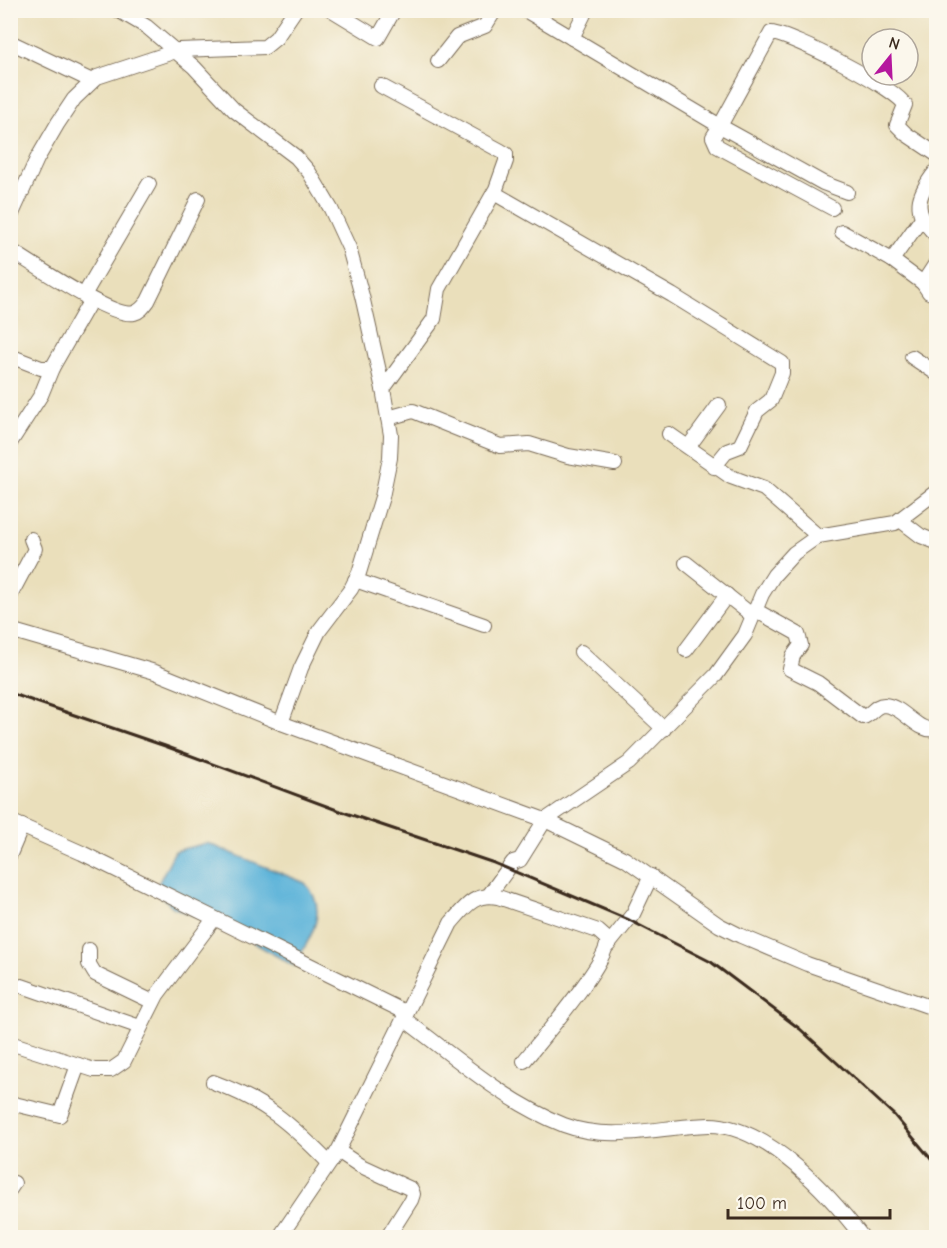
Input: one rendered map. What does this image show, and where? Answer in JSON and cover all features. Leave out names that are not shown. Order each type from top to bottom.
[{"type":"street","points":[[118,10],[147,27],[172,51],[194,67],[234,110],[296,157],[309,172],[331,209],[349,248],[383,389],[388,418],[390,458],[387,478],[355,580],[319,631],[301,668],[281,723]]},
{"type":"street","points":[[10,218],[37,159],[58,123],[74,99],[92,81],[105,72],[172,51],[193,48],[265,47],[276,38],[295,10]]},
{"type":"street","points":[[333,10],[378,38],[394,10]]},
{"type":"street","points":[[438,61],[457,37],[480,30],[495,10]]},
{"type":"street","points":[[525,10],[720,126],[824,183],[848,192]]},
{"type":"street","points":[[572,38],[586,10]]},
{"type":"street","points":[[832,208],[717,146],[713,137],[771,33],[776,33],[851,68],[898,95],[905,105],[897,125],[936,154]]},
{"type":"street","points":[[10,42],[92,81]]},
{"type":"street","points":[[381,86],[506,154],[504,168],[494,193],[439,289],[434,319],[383,389]]},
{"type":"street","points":[[936,171],[919,194],[922,218],[936,235]]},
{"type":"street","points":[[10,443],[41,395],[87,298],[148,184]]},
{"type":"street","points":[[494,193],[681,301],[782,363],[782,374],[771,400],[756,411],[740,446],[727,451],[714,467]]},
{"type":"street","points":[[10,250],[87,298],[126,314],[141,310],[168,262],[198,199]]},
{"type":"street","points":[[892,260],[922,218]]},
{"type":"street","points":[[842,232],[892,260],[936,295]]},
{"type":"street","points":[[923,283],[936,263]]},
{"type":"street","points":[[10,356],[41,368],[52,368]]},
{"type":"street","points":[[912,357],[936,373]]},
{"type":"street","points":[[689,446],[719,405]]},
{"type":"street","points":[[388,418],[413,411],[500,446],[529,444],[568,456],[615,464]]},
{"type":"street","points":[[669,434],[689,446],[714,467],[740,481],[764,489],[818,536]]},
{"type":"street","points":[[489,895],[513,862],[520,860],[545,820],[629,763],[731,658],[745,636],[774,575],[794,553],[818,536],[900,520],[936,492]]},
{"type":"street","points":[[900,520],[921,536],[936,542]]},
{"type":"street","points":[[10,596],[35,549],[31,539]]},
{"type":"street","points":[[686,563],[754,613],[798,634],[801,645],[790,664],[790,669],[794,672],[818,682],[863,717],[879,706],[885,705],[899,710],[928,730],[936,729]]},
{"type":"street","points":[[355,580],[484,625]]},
{"type":"street","points":[[686,650],[727,595]]},
{"type":"street","points":[[10,630],[155,672],[281,723],[545,820],[604,848],[651,876],[719,924],[741,936],[807,964],[936,1009]]},
{"type":"street","points":[[582,652],[664,729]]},
{"type":"street","points":[[10,854],[16,824],[214,918],[406,1016],[483,1078],[564,1125],[583,1130],[623,1133],[709,1125],[743,1133],[799,1167],[843,1212],[863,1238]]},
{"type":"street","points":[[524,1061],[568,1007],[608,945],[633,914],[651,876]]},
{"type":"street","points":[[279,1238],[338,1151],[451,923],[473,899],[489,895],[598,931],[607,939],[608,945]]},
{"type":"street","points":[[10,1043],[104,1071],[118,1067],[128,1054],[153,1002],[214,918]]},
{"type":"street","points":[[89,950],[89,964],[95,974],[153,1002]]},
{"type":"street","points":[[22,986],[140,1027]]},
{"type":"street","points":[[10,1103],[60,1115],[78,1065]]},
{"type":"street","points":[[213,1082],[246,1094],[262,1103],[300,1134],[328,1163]]},
{"type":"street","points":[[338,1151],[359,1165],[411,1189],[413,1194],[411,1200],[387,1238]]},
{"type":"water","points":[[207,843],[305,883],[313,893],[317,914],[315,925],[294,966],[235,932],[173,907],[155,890],[175,851]]},
{"type":"railway","points":[[10,693],[165,746],[337,810],[494,863],[629,920],[711,962],[800,1029],[894,1115],[936,1165]]}]
